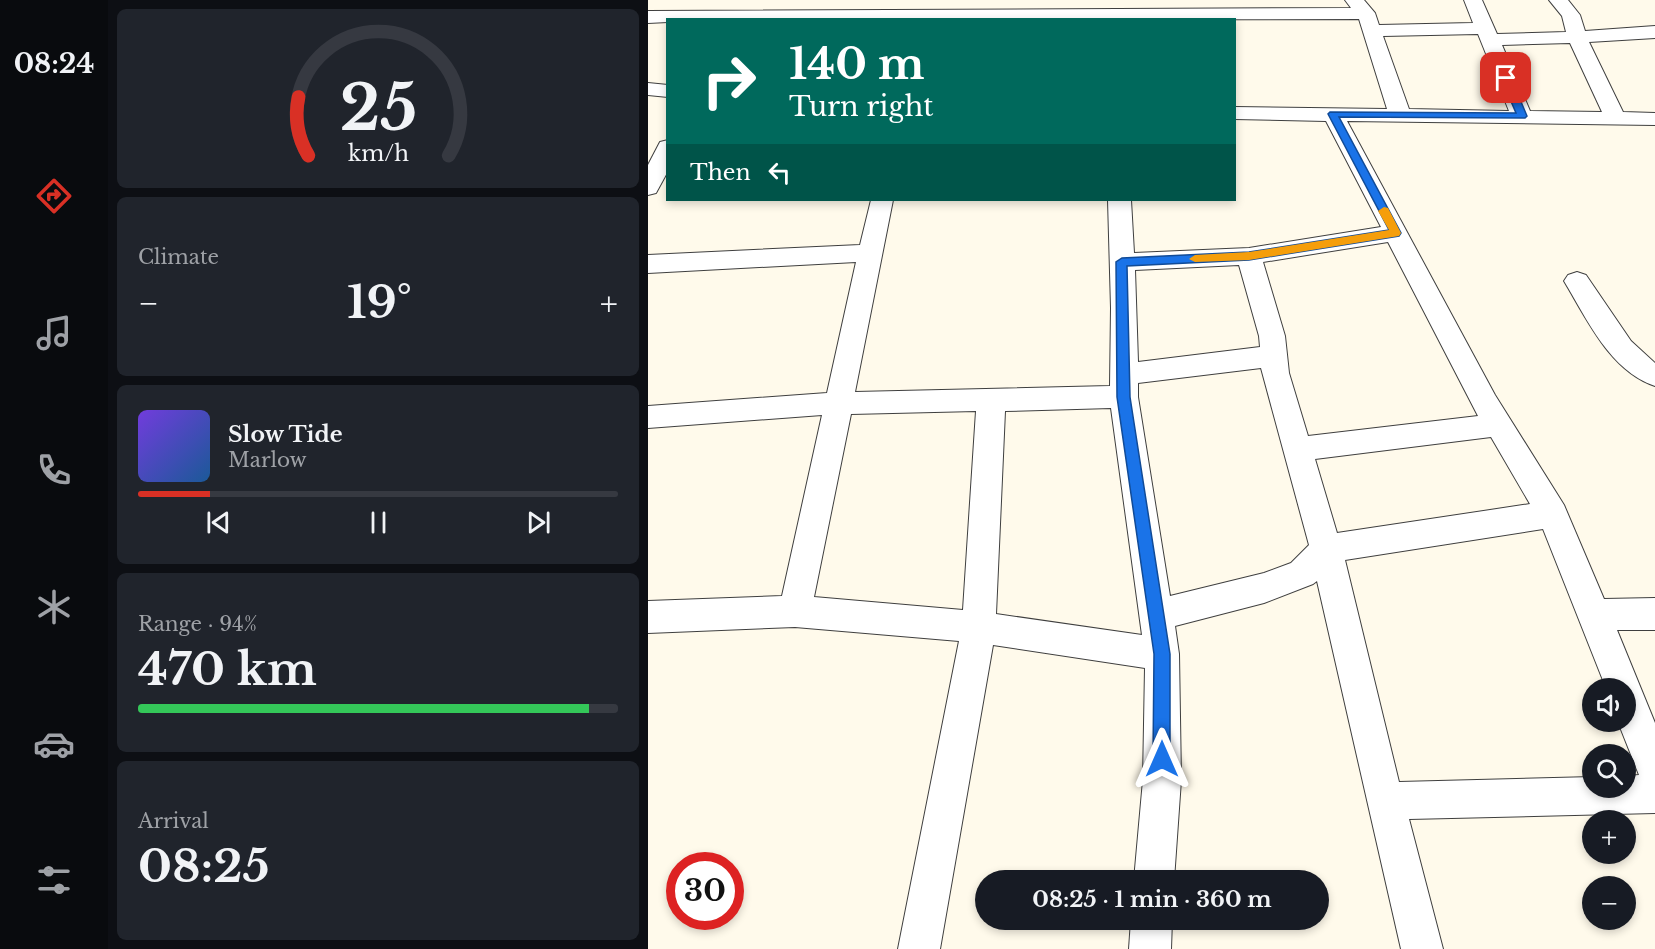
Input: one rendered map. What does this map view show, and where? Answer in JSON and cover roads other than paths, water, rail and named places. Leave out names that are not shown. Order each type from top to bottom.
[{"type":"street","points":[[1473,0],[1522,116]]},
{"type":"street","points":[[1558,0],[1570,15],[1577,37],[1615,118]]},
{"type":"street","points":[[648,17],[767,17],[832,7],[1214,16],[1266,7],[1364,14],[1488,34],[1577,37],[1655,32]]},
{"type":"street","points":[[1364,14],[1400,115]]},
{"type":"street","points":[[648,90],[666,91]]},
{"type":"street","points":[[1236,113],[1655,119]]},
{"type":"street","points":[[1333,114],[1498,425],[1553,514],[1619,678]]},
{"type":"street","points":[[666,151],[648,188],[666,188]]},
{"type":"street","points":[[795,611],[882,201]]},
{"type":"street","points":[[1119,201],[1124,386],[1162,654],[1162,780],[1155,870]]},
{"type":"street","points":[[1122,262],[1249,256],[1395,233]]},
{"type":"street","points":[[648,264],[870,253]]},
{"type":"street","points":[[1249,256],[1272,336],[1275,373],[1326,549],[1384,801],[1422,949]]},
{"type":"street","points":[[1577,281],[1629,360],[1643,371],[1655,375]]},
{"type":"street","points":[[648,417],[839,402],[991,400],[1124,386],[1274,356]]},
{"type":"street","points":[[919,949],[979,627],[991,400]]},
{"type":"street","points":[[1297,449],[1498,425]]},
{"type":"street","points":[[1156,615],[1264,588],[1302,574],[1326,549],[1553,514]]},
{"type":"street","points":[[648,618],[795,611],[979,627],[1162,654]]},
{"type":"street","points":[[1593,615],[1655,614]]},
{"type":"street","points":[[1636,721],[1655,768]]},
{"type":"street","points":[[1384,801],[1655,794]]},
{"type":"street","points":[[1150,949],[1151,930]]}]
